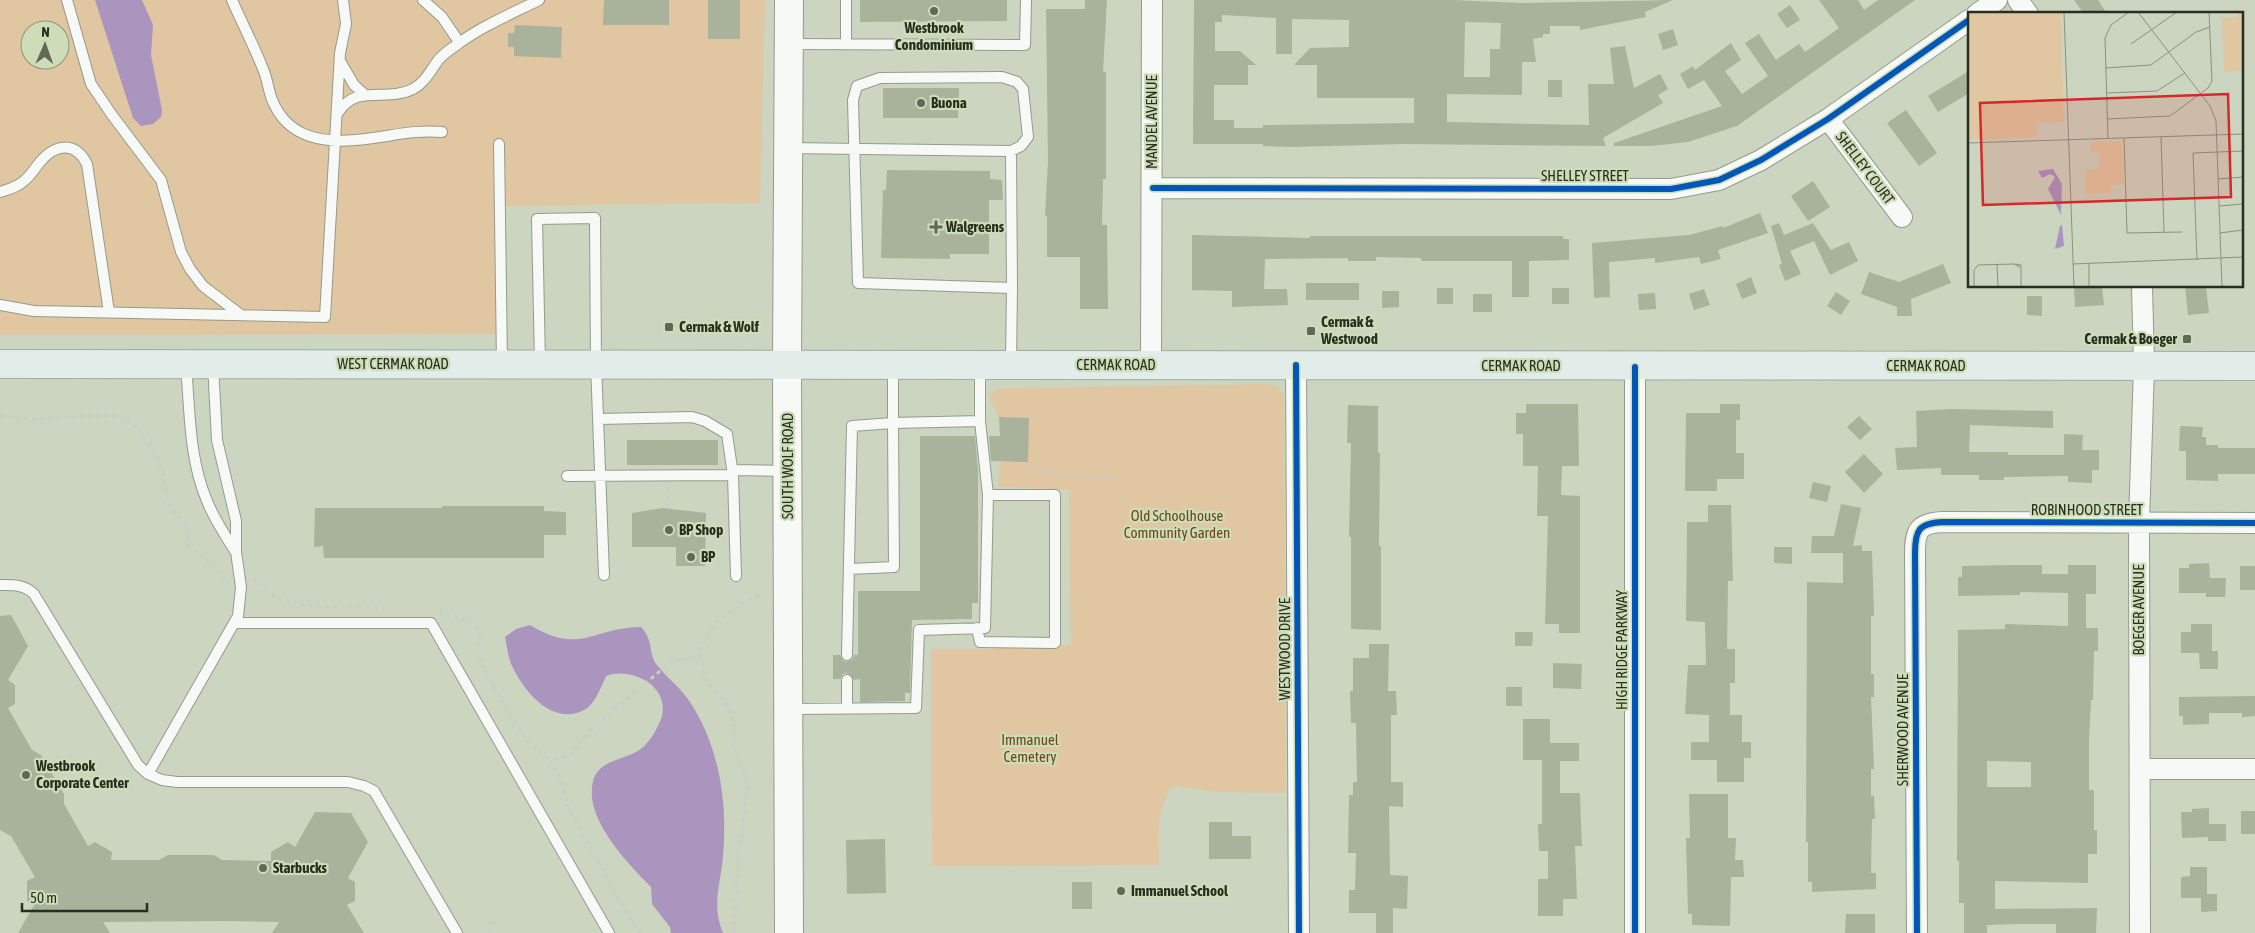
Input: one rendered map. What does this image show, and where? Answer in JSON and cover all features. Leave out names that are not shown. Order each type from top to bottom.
[{"type":"main road","name":"SOUTH WOLF ROAD","points":[[789,0],[787,365],[789,933]]},
{"type":"main road","name":"WEST CERMAK ROAD","points":[[0,364],[787,365]]},
{"type":"main road","name":"CERMAK ROAD","points":[[787,365],[2255,366]]},
{"type":"street","name":"MANDEL AVENUE","points":[[1151,365],[1153,188],[1152,0]]},
{"type":"street","points":[[1980,12],[1997,0]]},
{"type":"street","points":[[2018,0],[2027,12]]},
{"type":"street","name":"SHELLEY STREET","points":[[1153,188],[1671,189],[1720,180],[1743,170],[1828,119],[1968,21]]},
{"type":"street","name":"SHELLEY COURT","points":[[1828,119],[1902,217]]},
{"type":"street","name":"BOEGER AVENUE","points":[[2140,933],[2139,523],[2144,366],[2142,288]]},
{"type":"street","name":"WESTWOOD DRIVE","points":[[1296,365],[1299,933]]},
{"type":"street","name":"HIGH RIDGE PARKWAY","points":[[1635,367],[1635,933]]},
{"type":"street","name":"ROBINHOOD STREET","points":[[1920,529],[1929,523],[1943,522],[2255,523]]},
{"type":"street","name":"SHERWOOD AVENUE","points":[[1917,933],[1915,540],[1920,529]]},
{"type":"street","points":[[2140,769],[2255,769]]},
{"type":"lane","points":[[67,0],[91,84],[161,180],[181,252],[190,269],[203,286],[241,315]]},
{"type":"lane","points":[[232,0],[264,71],[273,102],[279,113],[296,132],[321,141],[382,137],[418,130],[442,132]]},
{"type":"lane","points":[[0,305],[34,311],[325,317],[340,59],[346,24],[344,0]]},
{"type":"lane","points":[[423,0],[442,17],[459,42]]},
{"type":"lane","points":[[337,116],[343,105],[364,94],[399,93],[412,89],[430,76],[442,56],[459,42],[539,0]]},
{"type":"lane","points":[[846,0],[846,44]]},
{"type":"lane","points":[[788,44],[1025,45],[1026,0]]},
{"type":"lane","points":[[340,59],[354,86],[364,94]]},
{"type":"lane","points":[[788,148],[854,149],[1011,151],[1021,146],[1028,137],[1028,116],[1024,89],[1017,82],[1002,77],[880,78],[857,86],[853,100],[854,149],[858,283],[1012,288]]},
{"type":"lane","points":[[499,144],[502,364]]},
{"type":"lane","points":[[0,192],[26,180],[41,160],[59,148],[75,149],[82,154],[87,164],[110,312]]},
{"type":"lane","points":[[1011,151],[1011,365]]},
{"type":"lane","points":[[540,364],[537,219],[595,218],[596,364],[604,575]]},
{"type":"lane","points":[[186,364],[194,452],[199,477],[207,502],[236,552]]},
{"type":"lane","points":[[148,774],[234,623],[241,604],[241,587],[236,552],[236,521],[217,440],[213,364]]},
{"type":"lane","points":[[849,569],[894,567],[893,365]]},
{"type":"lane","points":[[788,709],[916,708],[919,630],[985,628],[988,495],[980,421],[980,365]]},
{"type":"lane","points":[[598,419],[692,418],[705,421],[727,434],[733,473],[736,576]]},
{"type":"lane","points":[[847,655],[852,426],[980,421]]},
{"type":"lane","points":[[567,476],[668,476],[788,471]]},
{"type":"lane","points":[[977,628],[980,642],[1055,643],[1054,495],[988,495]]},
{"type":"lane","points":[[0,585],[19,585],[28,588],[34,594],[126,749],[148,774],[178,782],[348,782],[364,786],[374,792],[458,933]]},
{"type":"lane","points":[[234,623],[431,622],[610,933]]},
{"type":"lane","points":[[847,680],[847,709]]},
{"type":"path","points":[[0,416],[45,418],[112,416],[126,418],[140,432],[147,445],[156,455],[163,471],[166,495],[171,508],[175,516],[188,525],[189,547],[228,580]]},
{"type":"path","points":[[1031,466],[1057,476],[1113,478]]},
{"type":"path","points":[[668,476],[668,506]]},
{"type":"path","points":[[252,578],[260,582],[275,598],[311,606],[390,609]]},
{"type":"path","points":[[734,933],[733,919],[739,869],[738,857],[748,784],[735,753],[734,725],[731,714],[725,701],[704,679],[699,657],[703,641],[717,622],[750,598],[759,596]]},
{"type":"path","points":[[431,610],[474,624],[479,631],[482,662],[485,670],[517,724],[542,755],[551,759],[568,756],[594,726],[666,666],[677,660],[699,657]]},
{"type":"path","points":[[551,759],[552,767],[561,780],[566,805],[631,922],[641,933]]},
{"type":"path","points":[[490,933],[491,918]]},
{"type":"green space","points":[[0,0],[765,0],[760,203],[505,206],[506,334],[0,335]]},
{"type":"green space","name":"Old Schoolhouse Community Garden","points":[[1276,385],[1284,395],[1286,793],[1219,792],[1173,786],[1163,804],[1159,824],[1159,865],[932,866],[931,649],[995,649],[994,646],[1071,645],[1069,490],[998,487],[1001,452],[1000,433],[998,416],[990,395],[998,389],[1008,388]]},
{"type":"shaded area","points":[[95,0],[142,0],[153,25],[151,55],[162,110],[161,117],[153,124],[141,126],[133,118]]},
{"type":"shaded area","points":[[530,625],[547,634],[575,639],[587,638],[625,628],[641,627],[648,637],[654,661],[690,702],[700,719],[715,756],[722,795],[724,835],[717,903],[719,922],[723,933],[671,933],[670,927],[652,904],[651,887],[611,842],[596,815],[592,801],[592,788],[597,772],[602,767],[640,750],[651,738],[661,719],[663,708],[661,697],[647,682],[638,677],[616,674],[606,676],[597,696],[586,709],[570,714],[548,709],[530,694],[516,674],[508,654],[505,637],[516,629]]},
{"type":"building","points":[[604,0],[669,0],[669,25],[603,25]]},
{"type":"building","points":[[708,0],[740,0],[740,39],[708,39]]},
{"type":"building","name":"Westbrook Condominium","points":[[860,0],[1007,0],[1007,21],[860,22]]},
{"type":"building","points":[[1085,0],[1107,0],[1103,72],[1106,72],[1106,179],[1103,179],[1102,225],[1107,225],[1108,309],[1080,309],[1080,257],[1047,257],[1047,216],[1045,216],[1048,161],[1046,9],[1085,9]]},
{"type":"building","points":[[1194,0],[1453,0],[1522,3],[1673,0],[1645,12],[1646,17],[1580,30],[1580,26],[1550,26],[1550,34],[1543,34],[1543,37],[1533,39],[1536,62],[1522,62],[1522,95],[1447,94],[1447,122],[1589,125],[1588,84],[1614,84],[1610,48],[1625,46],[1634,88],[1660,74],[1668,89],[1658,95],[1663,103],[1603,138],[1606,146],[1404,144],[1291,147],[1263,146],[1263,144],[1193,144]],"holes":[[[1222,15],[1276,18],[1276,54],[1292,54],[1292,19],[1349,20],[1349,47],[1310,48],[1294,65],[1317,65],[1317,98],[1414,98],[1414,123],[1263,125],[1263,128],[1234,128],[1234,120],[1214,120],[1214,85],[1248,85],[1248,65],[1256,65],[1240,51],[1215,51],[1215,22],[1222,22]],[[1465,22],[1501,23],[1500,49],[1490,49],[1490,77],[1464,77]]]},
{"type":"building","points":[[1819,0],[1858,0],[1864,10],[1878,0],[1915,0],[1737,126],[1688,142],[1651,146],[1614,146],[1614,143],[1722,106],[1704,80],[1688,89],[1680,74],[1693,66],[1695,70],[1731,43],[1741,60],[1725,71],[1742,94],[1768,76],[1745,43],[1759,34],[1776,60],[1799,44],[1805,52],[1839,28]]},
{"type":"building","points":[[2074,0],[2098,0],[2106,12],[2083,12]]},
{"type":"building","points":[[1790,5],[1800,20],[1787,28],[1777,14]]},
{"type":"building","points":[[515,25],[562,27],[561,58],[514,56],[514,47],[508,47],[508,33],[514,33]]},
{"type":"building","points":[[1673,29],[1678,45],[1663,50],[1658,34]]},
{"type":"building","points":[[1968,72],[1968,94],[1938,112],[1928,96]]},
{"type":"building","points":[[1548,80],[1562,80],[1562,97],[1548,97]]},
{"type":"building","name":"Buona","points":[[883,88],[959,88],[958,118],[883,118]]},
{"type":"building","points":[[1906,110],[1937,153],[1919,166],[1887,123]]},
{"type":"building","name":"Walgreens","points":[[887,170],[990,171],[990,179],[1002,180],[1003,200],[989,200],[989,254],[950,254],[950,259],[881,258],[883,190],[886,190]]},
{"type":"building","points":[[1813,181],[1830,207],[1808,221],[1791,196]]},
{"type":"building","points":[[1760,213],[1768,233],[1718,250],[1721,259],[1701,264],[1699,257],[1655,263],[1655,258],[1609,262],[1610,297],[1594,298],[1592,243],[1689,235],[1723,226],[1723,228]]},
{"type":"building","points":[[1779,223],[1784,235],[1813,223],[1831,250],[1849,242],[1858,261],[1830,275],[1814,241],[1790,251],[1801,274],[1785,281],[1779,265],[1782,264],[1771,226]]},
{"type":"building","points":[[1192,235],[1310,238],[1310,236],[1563,236],[1563,239],[1569,239],[1569,260],[1529,261],[1529,297],[1512,297],[1512,261],[1421,261],[1421,258],[1376,257],[1376,261],[1348,261],[1348,258],[1265,259],[1264,289],[1287,289],[1288,305],[1232,307],[1232,291],[1192,290]]},
{"type":"building","points":[[1943,264],[1951,283],[1911,299],[1912,316],[1897,316],[1897,307],[1861,294],[1869,272],[1899,282]]},
{"type":"building","points":[[1751,277],[1757,293],[1742,299],[1736,284]]},
{"type":"building","points":[[1306,283],[1359,283],[1359,300],[1306,300]]},
{"type":"building","points":[[1437,288],[1453,288],[1453,304],[1437,304]]},
{"type":"building","points":[[1552,288],[1569,288],[1569,304],[1552,304]]},
{"type":"building","points":[[2074,288],[2102,288],[2104,305],[2075,307]]},
{"type":"building","points":[[2185,288],[2206,288],[2209,313],[2188,315]]},
{"type":"building","points":[[1704,289],[1710,305],[1694,310],[1689,294]]},
{"type":"building","points":[[1382,291],[1399,291],[1399,307],[1382,308]]},
{"type":"building","points":[[1836,292],[1850,301],[1841,315],[1827,306]]},
{"type":"building","points":[[1655,293],[1656,309],[1639,310],[1638,294]]},
{"type":"building","points":[[1473,294],[1492,294],[1492,312],[1473,312]]},
{"type":"building","points":[[2027,296],[2042,296],[2042,316],[2027,315]]},
{"type":"building","points":[[1526,404],[1578,404],[1579,466],[1562,466],[1561,495],[1580,496],[1580,633],[1559,633],[1559,624],[1545,624],[1548,516],[1537,516],[1538,466],[1523,466],[1523,434],[1516,434],[1516,413],[1526,413]]},
{"type":"building","points":[[1720,404],[1740,404],[1740,420],[1736,420],[1736,453],[1744,453],[1744,479],[1717,479],[1717,491],[1685,491],[1686,413],[1720,413]]},
{"type":"building","points":[[1348,405],[1378,406],[1381,630],[1351,629],[1351,537],[1349,537],[1351,443],[1347,443]]},
{"type":"building","points":[[1951,409],[2053,411],[2053,428],[1970,425],[1969,452],[2008,452],[2008,455],[2064,455],[2064,434],[2083,435],[2082,450],[2099,450],[2099,470],[2092,470],[2092,483],[2068,482],[2068,476],[2004,477],[2004,480],[1979,480],[1979,475],[1941,475],[1941,468],[1897,470],[1895,448],[1917,447],[1916,411]]},
{"type":"building","points":[[1859,416],[1872,429],[1860,440],[1847,427]]},
{"type":"building","points":[[999,417],[1029,418],[1028,462],[991,461],[989,436],[1000,436]]},
{"type":"building","points":[[2180,426],[2203,427],[2202,437],[2206,437],[2206,445],[2218,445],[2218,448],[2255,448],[2255,474],[2218,474],[2218,481],[2186,480],[2186,451],[2179,451]]},
{"type":"building","points":[[920,436],[975,436],[978,470],[978,603],[972,603],[972,619],[912,620],[910,693],[905,693],[905,701],[860,702],[860,679],[854,680],[847,673],[843,674],[840,679],[833,679],[833,655],[840,655],[843,661],[847,662],[853,659],[854,655],[858,655],[858,591],[920,591]]},
{"type":"building","points":[[627,440],[718,440],[718,465],[627,465]]},
{"type":"building","points":[[1864,454],[1883,474],[1864,493],[1845,472]]},
{"type":"building","points":[[1813,482],[1831,486],[1827,502],[1809,498]]},
{"type":"building","points":[[1841,504],[1861,508],[1853,546],[1862,545],[1862,551],[1872,551],[1874,616],[1871,616],[1871,674],[1874,674],[1874,697],[1871,697],[1874,769],[1871,769],[1871,796],[1874,796],[1875,819],[1872,819],[1871,873],[1876,873],[1876,889],[1812,892],[1812,882],[1808,882],[1808,842],[1806,842],[1807,582],[1843,583],[1843,553],[1811,553],[1812,536],[1834,536]]},
{"type":"building","points":[[1708,505],[1731,505],[1733,581],[1728,581],[1727,649],[1735,649],[1735,683],[1730,683],[1730,715],[1742,715],[1742,742],[1751,742],[1751,758],[1744,758],[1744,782],[1717,782],[1717,760],[1691,760],[1691,742],[1709,742],[1709,715],[1685,714],[1688,665],[1706,665],[1705,622],[1686,621],[1687,522],[1708,522]]},
{"type":"building","points":[[442,506],[544,506],[544,511],[566,512],[566,535],[544,535],[544,558],[324,558],[323,546],[314,547],[315,508],[442,508]]},
{"type":"building","name":"BP Shop","points":[[662,508],[706,513],[705,566],[676,566],[676,547],[632,547],[632,513]]},
{"type":"building","points":[[1774,547],[1792,547],[1792,564],[1774,563]]},
{"type":"building","points":[[2209,563],[2210,578],[2226,578],[2225,597],[2206,597],[2206,593],[2179,593],[2179,568],[2189,568],[2189,564]]},
{"type":"building","points":[[2042,565],[2042,574],[2068,574],[2068,565],[2096,565],[2096,594],[2086,594],[2086,628],[2098,628],[2098,651],[2094,651],[2093,700],[2091,700],[2089,740],[2089,790],[2094,790],[2094,830],[2097,830],[2097,854],[2088,854],[2088,883],[1995,881],[1995,909],[2097,908],[2096,933],[2056,933],[2056,924],[2021,924],[1987,925],[1987,933],[1964,933],[1964,903],[1959,903],[1959,861],[1957,861],[1958,630],[2005,629],[2005,624],[2068,626],[2068,593],[2020,592],[2020,595],[1958,596],[1958,577],[1962,577],[1962,566]],"holes":[[[1987,761],[2031,762],[2031,787],[1987,787]]]},
{"type":"building","points":[[2240,566],[2255,566],[2255,590],[2240,590]]},
{"type":"building","name":"Westbrook Corporate Center","points":[[11,615],[28,646],[8,680],[15,685],[15,704],[8,708],[32,750],[41,755],[64,794],[64,804],[88,846],[95,842],[112,852],[111,860],[159,860],[168,855],[214,855],[222,860],[271,861],[271,852],[288,842],[295,847],[315,812],[351,813],[368,842],[348,878],[355,882],[355,901],[347,905],[364,933],[272,933],[279,922],[224,921],[103,922],[110,933],[18,933],[34,905],[27,901],[27,881],[35,877],[11,836],[0,830],[0,616]]},
{"type":"building","points":[[2191,624],[2212,624],[2212,651],[2218,651],[2218,669],[2200,669],[2199,653],[2181,653],[2181,632],[2191,632]]},
{"type":"building","points":[[1515,632],[1533,632],[1532,646],[1515,646]]},
{"type":"building","points":[[1369,644],[1389,644],[1388,691],[1396,691],[1397,715],[1391,715],[1391,782],[1403,782],[1403,807],[1389,806],[1390,875],[1408,876],[1407,909],[1393,908],[1393,933],[1376,933],[1376,913],[1349,913],[1349,890],[1355,890],[1356,853],[1348,853],[1349,795],[1353,795],[1353,782],[1357,782],[1356,723],[1351,723],[1350,691],[1353,691],[1353,658],[1369,658]]},
{"type":"building","points":[[1553,663],[1582,664],[1581,689],[1553,688]]},
{"type":"building","points":[[1506,687],[1522,687],[1522,706],[1506,706]]},
{"type":"building","points":[[2255,696],[2255,716],[2242,717],[2242,713],[2209,713],[2209,724],[2183,725],[2183,716],[2179,716],[2179,697]]},
{"type":"building","points":[[1523,719],[1550,719],[1550,743],[1579,743],[1579,761],[1560,761],[1560,793],[1580,793],[1582,846],[1575,846],[1577,899],[1563,899],[1563,916],[1538,916],[1538,879],[1548,879],[1548,851],[1539,851],[1538,824],[1542,824],[1542,760],[1523,760]]},
{"type":"building","points":[[1689,794],[1728,794],[1728,838],[1736,838],[1735,860],[1743,860],[1744,877],[1731,877],[1730,926],[1692,925],[1692,914],[1688,914],[1686,838],[1690,838]]},
{"type":"building","points":[[2209,808],[2209,824],[2226,824],[2226,841],[2208,841],[2208,837],[2182,838],[2181,812],[2192,812],[2192,809]]},
{"type":"building","points":[[2241,811],[2255,811],[2255,834],[2241,834]]},
{"type":"building","points":[[1209,822],[1232,822],[1232,836],[1251,836],[1251,859],[1209,859]]},
{"type":"building","points":[[885,839],[886,893],[847,894],[846,840]]},
{"type":"building","points":[[2190,867],[2207,867],[2207,894],[2217,894],[2217,911],[2201,912],[2201,898],[2181,898],[2181,877],[2190,876]]},
{"type":"building","points":[[1072,882],[1092,882],[1092,909],[1072,909]]},
{"type":"building","points":[[1846,914],[1875,914],[1875,933],[1845,933]]},
{"type":"cycle path","points":[[1153,188],[1671,189],[1719,180],[1761,160],[1828,119],[1968,21]]},
{"type":"cycle path","points":[[1296,365],[1299,933]]},
{"type":"cycle path","points":[[1635,367],[1635,933]]},
{"type":"cycle path","points":[[1917,933],[1915,553],[1916,539],[1920,529],[1929,524],[1943,522],[2255,523]]},
{"type":"place","name":"Westbrook Condominium","points":[[934,11]]},
{"type":"place","name":"Buona","points":[[921,103]]},
{"type":"place","name":"Walgreens","points":[[936,227]]},
{"type":"place","name":"Cermak & Wolf","points":[[669,327]]},
{"type":"place","name":"Cermak & Westwood","points":[[1311,331]]},
{"type":"place","name":"Cermak & Boeger","points":[[2187,339]]},
{"type":"place","name":"BP Shop","points":[[669,530]]},
{"type":"place","name":"BP","points":[[691,557]]},
{"type":"place","name":"Westbrook Corporate Center","points":[[26,775]]},
{"type":"place","name":"Starbucks","points":[[263,868]]},
{"type":"place","name":"Immanuel School","points":[[1121,891]]},
{"type":"park label","name":"Immanuel Cemetery","points":[[1030,748]]}]
